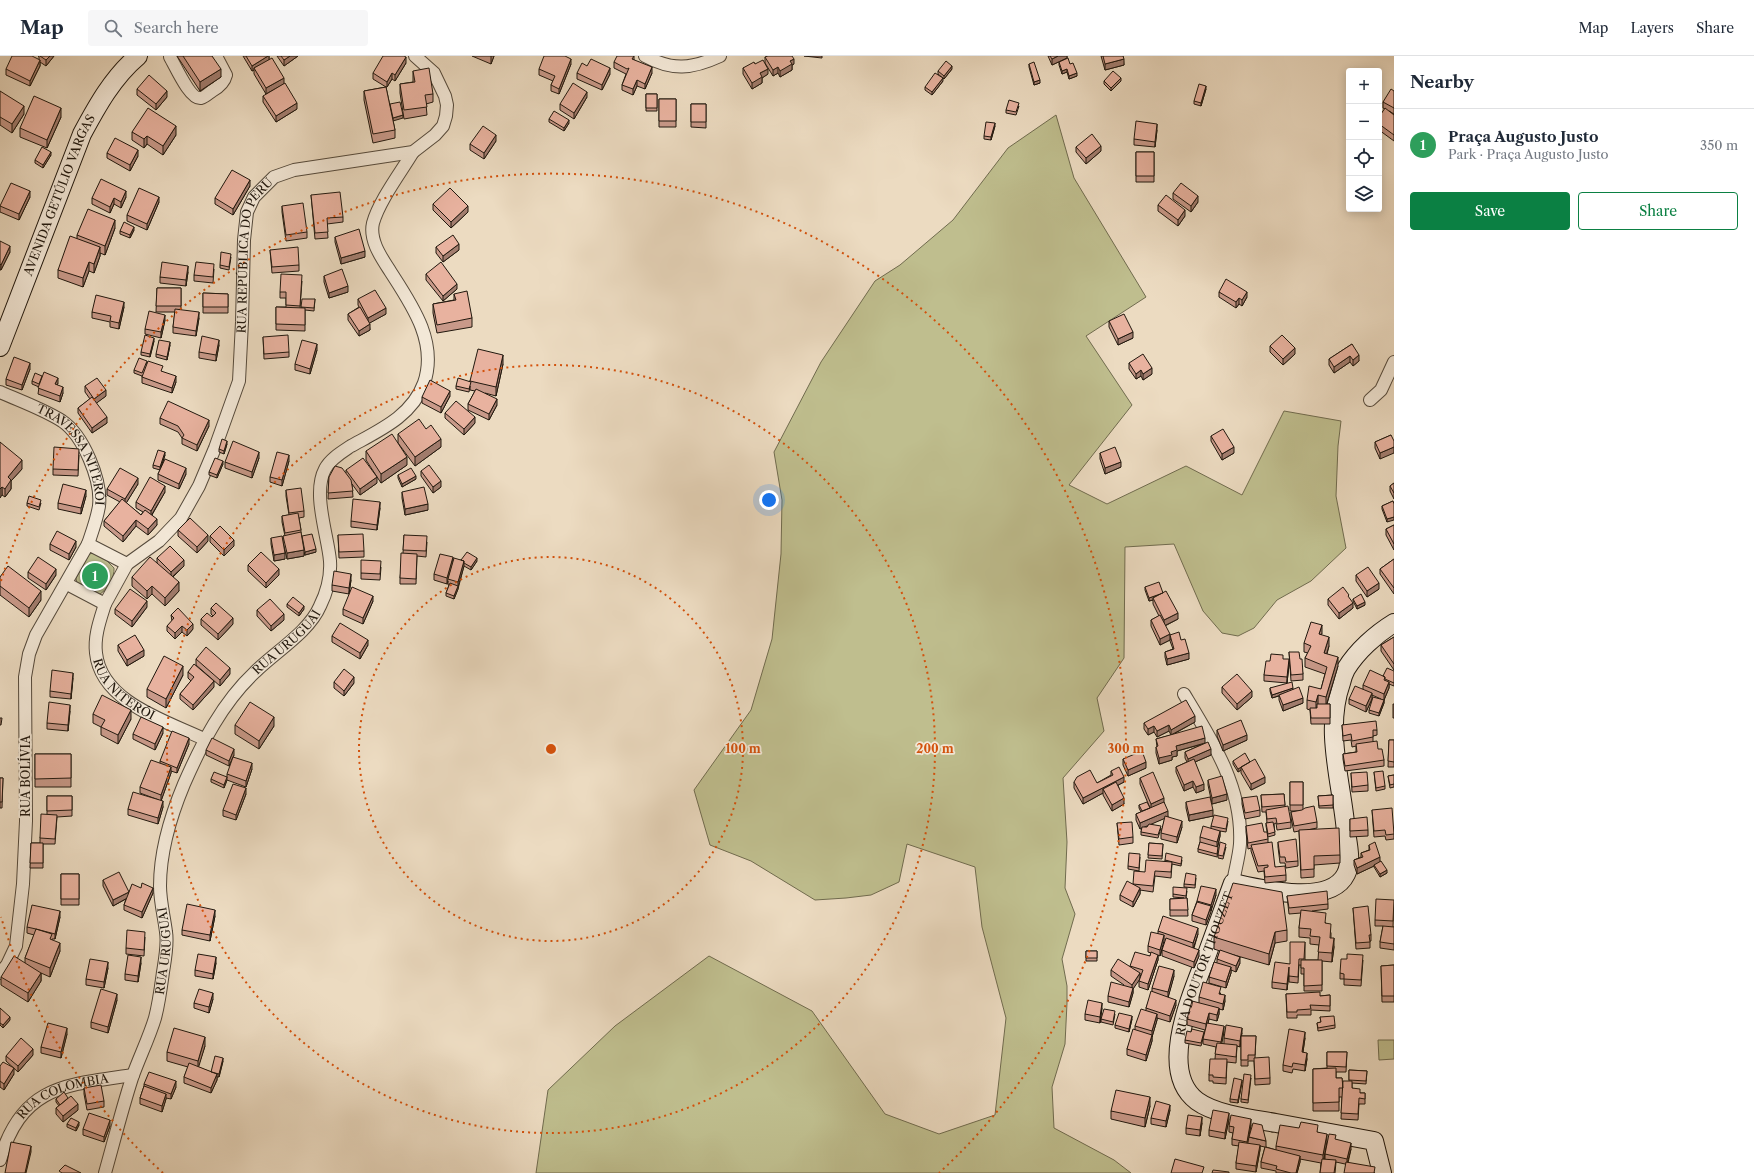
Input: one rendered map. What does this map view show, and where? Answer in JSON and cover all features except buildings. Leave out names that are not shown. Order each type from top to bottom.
[{"type":"street","name":"AVENIDA GETÚLIO VARGAS","points":[[0,346],[82,134],[99,103],[128,64],[138,56]]},
{"type":"street","points":[[170,56],[189,90],[196,97],[202,98],[225,81],[226,75],[216,56]]},
{"type":"street","name":"RUA REPÚBLICA DO PERU","points":[[127,564],[159,541],[181,518],[199,486],[215,448],[239,381],[244,240],[247,212],[254,197],[274,177],[294,170],[413,152],[435,135],[443,126],[446,116],[447,105],[445,96],[434,73],[415,56]]},
{"type":"street","points":[[645,56],[661,64],[682,67],[692,66],[720,56]]},
{"type":"street","name":"RUA URUGUAI","points":[[105,1173],[133,1075],[154,1019],[164,969],[166,935],[160,886],[162,858],[182,788],[204,739],[233,695],[255,672],[310,622],[320,609],[329,582],[330,561],[322,513],[321,492],[322,478],[325,469],[333,459],[347,449],[406,413],[417,398],[424,383],[429,364],[423,327],[379,254],[373,238],[372,225],[385,198],[413,152]]},
{"type":"street","points":[[1370,400],[1381,390],[1394,362]]},
{"type":"street","name":"TRAVESSA NITERÓI","points":[[0,392],[63,422],[86,451],[95,471],[99,504],[88,544],[67,584]]},
{"type":"street","points":[[88,544],[127,564]]},
{"type":"street","name":"RUA NITERÓI","points":[[127,564],[105,604],[97,629],[96,653],[101,670],[113,690],[131,704],[204,739]]},
{"type":"street","points":[[67,584],[105,604]]},
{"type":"street","name":"RUA BOLÍVIA","points":[[0,973],[7,965],[16,946],[23,884],[26,821],[25,677],[29,654],[36,635],[47,614],[67,584]]},
{"type":"street","name":"RUA DOUTOR THOUZET","points":[[1382,1173],[1374,1141],[1253,1119],[1213,1109],[1198,1102],[1187,1092],[1182,1078],[1179,1060],[1182,1025],[1232,883],[1268,891],[1309,893],[1330,889],[1340,882],[1346,875],[1349,864],[1346,824],[1336,758],[1334,712],[1338,690],[1345,670],[1359,652],[1394,623]]},
{"type":"street","points":[[1184,694],[1214,742],[1232,782],[1240,822],[1240,845],[1232,883]]},
{"type":"street","name":"RUA COLOMBIA","points":[[0,1160],[11,1129],[27,1109],[36,1102],[56,1090],[88,1082],[133,1075]]},
{"type":"shaded area","points":[[1056,115],[1074,178],[1146,297],[1086,336],[1132,405],[1069,485],[1107,504],[1186,466],[1242,495],[1284,411],[1341,421],[1338,446],[1336,496],[1346,548],[1311,581],[1277,600],[1254,628],[1238,636],[1222,633],[1203,611],[1174,544],[1125,547],[1124,658],[1097,698],[1104,731],[1063,778],[1067,842],[1065,888],[1075,914],[1062,959],[1067,986],[1065,1044],[1052,1087],[1054,1128],[1114,1160],[1131,1173],[536,1173],[548,1090],[615,1026],[709,956],[812,1011],[885,1114],[939,1134],[995,1115],[1006,1018],[982,927],[975,867],[907,844],[899,882],[871,895],[815,900],[751,861],[710,845],[694,790],[751,710],[772,639],[781,554],[782,500],[774,452],[821,362],[875,281],[900,265],[953,220],[1008,148]]},
{"type":"shaded area","points":[[94,553],[104,558],[114,568],[113,576],[109,584],[104,591],[98,595],[77,583],[76,578],[89,554]]},
{"type":"shaded area","points":[[1378,1040],[1394,1040],[1394,1059],[1379,1060]]},
{"type":"place","name":"Praça Augusto Justo","points":[[95,576]]}]
